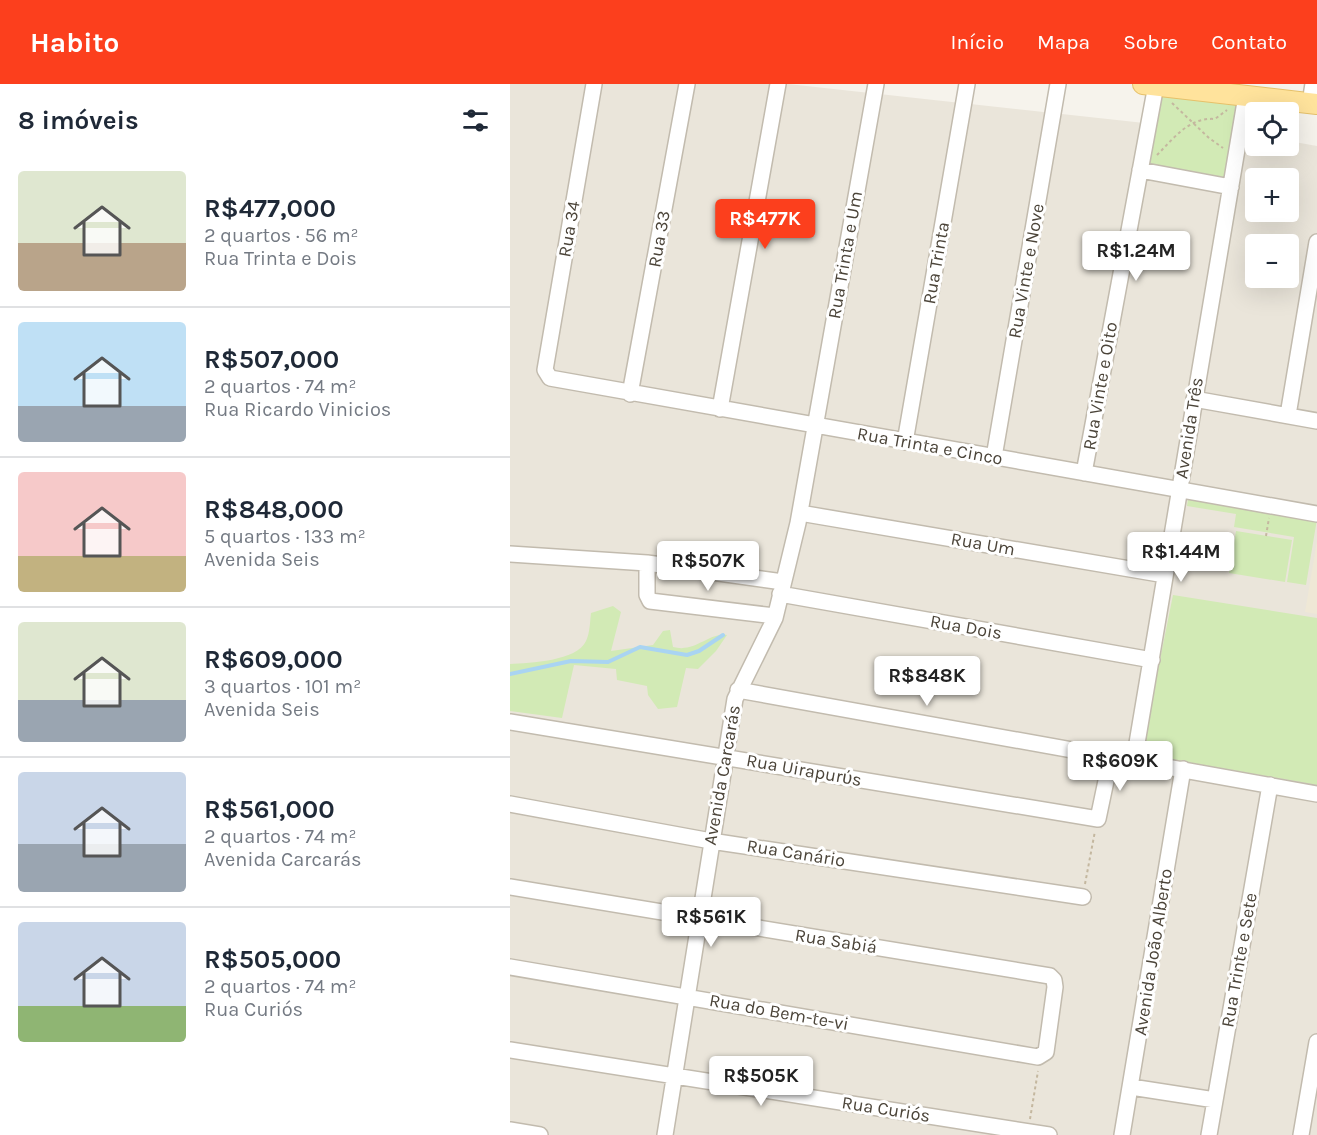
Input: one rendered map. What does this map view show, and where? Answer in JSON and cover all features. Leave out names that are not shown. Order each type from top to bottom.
[{"type":"main road","points":[[1149,85],[1246,96],[1313,97]]},
{"type":"street","name":"Rua 34","points":[[545,374],[594,84]]},
{"type":"street","name":"Rua 33","points":[[630,394],[687,84]]},
{"type":"street","points":[[720,409],[778,84]]},
{"type":"street","name":"Rua Trinta e Um","points":[[817,426],[846,240],[876,84]]},
{"type":"street","name":"Rua Trinta","points":[[905,442],[967,84]]},
{"type":"street","name":"Rua Vinte e Nove","points":[[994,457],[1058,84]]},
{"type":"street","name":"Rua Vinte e Oito","points":[[1084,473],[1140,170],[1149,85]]},
{"type":"street","name":"Avenida Três","points":[[1134,761],[1246,96]]},
{"type":"street","points":[[1140,170],[1231,187]]},
{"type":"street","points":[[1288,415],[1317,242]]},
{"type":"street","name":"Rua Trinta e Cinco","points":[[545,374],[553,380],[630,394],[1317,514]]},
{"type":"street","points":[[1194,399],[1317,421]]},
{"type":"street","name":"Avenida Carcarás","points":[[665,1135],[711,840],[738,690],[775,616],[800,513],[817,426]]},
{"type":"street","name":"Rua Um","points":[[800,513],[1165,575]]},
{"type":"street","name":"Rua Dois","points":[[510,554],[647,563],[1152,660]]},
{"type":"street","points":[[647,563],[647,595],[650,601],[775,616]]},
{"type":"street","points":[[738,690],[1317,794]]},
{"type":"street","name":"Rua Uirapurύs","points":[[510,722],[1098,819]]},
{"type":"street","points":[[1098,819],[1111,757]]},
{"type":"street","name":"Avenida João Alberto","points":[[1122,1135],[1183,769]]},
{"type":"street","name":"Rua Trinte e Sete","points":[[1209,1135],[1270,785]]},
{"type":"street","name":"Rua Canário","points":[[510,804],[711,840],[1083,897]]},
{"type":"street","name":"Rua Sabiá","points":[[510,887],[1050,976],[1054,980],[1043,1054]]},
{"type":"street","name":"Rua do Bem-te-vi","points":[[510,967],[1043,1054]]},
{"type":"street","points":[[1301,1135],[1317,1042]]},
{"type":"street","name":"Rua Curiós","points":[[510,1050],[1049,1135]]},
{"type":"street","points":[[1131,1087],[1215,1100]]},
{"type":"street","points":[[510,1130],[540,1135]]},
{"type":"path","points":[[1149,85],[1209,138],[1223,145],[1225,153]]},
{"type":"path","points":[[1156,156],[1184,128],[1203,118],[1215,119],[1246,96]]},
{"type":"path","points":[[1266,536],[1270,506]]},
{"type":"path","points":[[1083,897],[1098,819]]},
{"type":"path","points":[[1021,1132],[1043,1054]]},
{"type":"shaded area","points":[[510,84],[788,84],[1245,134],[1245,156],[1299,156],[1299,143],[1317,146],[1317,1135],[510,1135]]},
{"type":"shaded area","points":[[1317,541],[1317,614],[1305,612]]},
{"type":"green space","points":[[1156,87],[1245,97],[1230,185],[1142,169]]},
{"type":"green space","points":[[1188,499],[1317,519],[1306,585],[1287,582],[1294,537],[1234,527],[1236,514],[1187,506]]},
{"type":"green space","points":[[1236,531],[1292,540],[1285,582],[1229,573]]},
{"type":"green space","points":[[1173,595],[1317,618],[1317,785],[1141,754]]},
{"type":"green space","points":[[613,606],[621,612],[611,651],[653,645],[663,631],[670,630],[673,647],[681,648],[720,635],[727,635],[716,651],[698,669],[686,668],[677,707],[658,709],[648,695],[647,686],[617,680],[616,669],[574,665],[562,718],[510,711],[510,664],[552,660],[573,653],[586,641],[591,613]]},
{"type":"waterway","points":[[510,674],[571,661],[608,662],[640,647],[687,655],[699,651],[723,635]]}]
